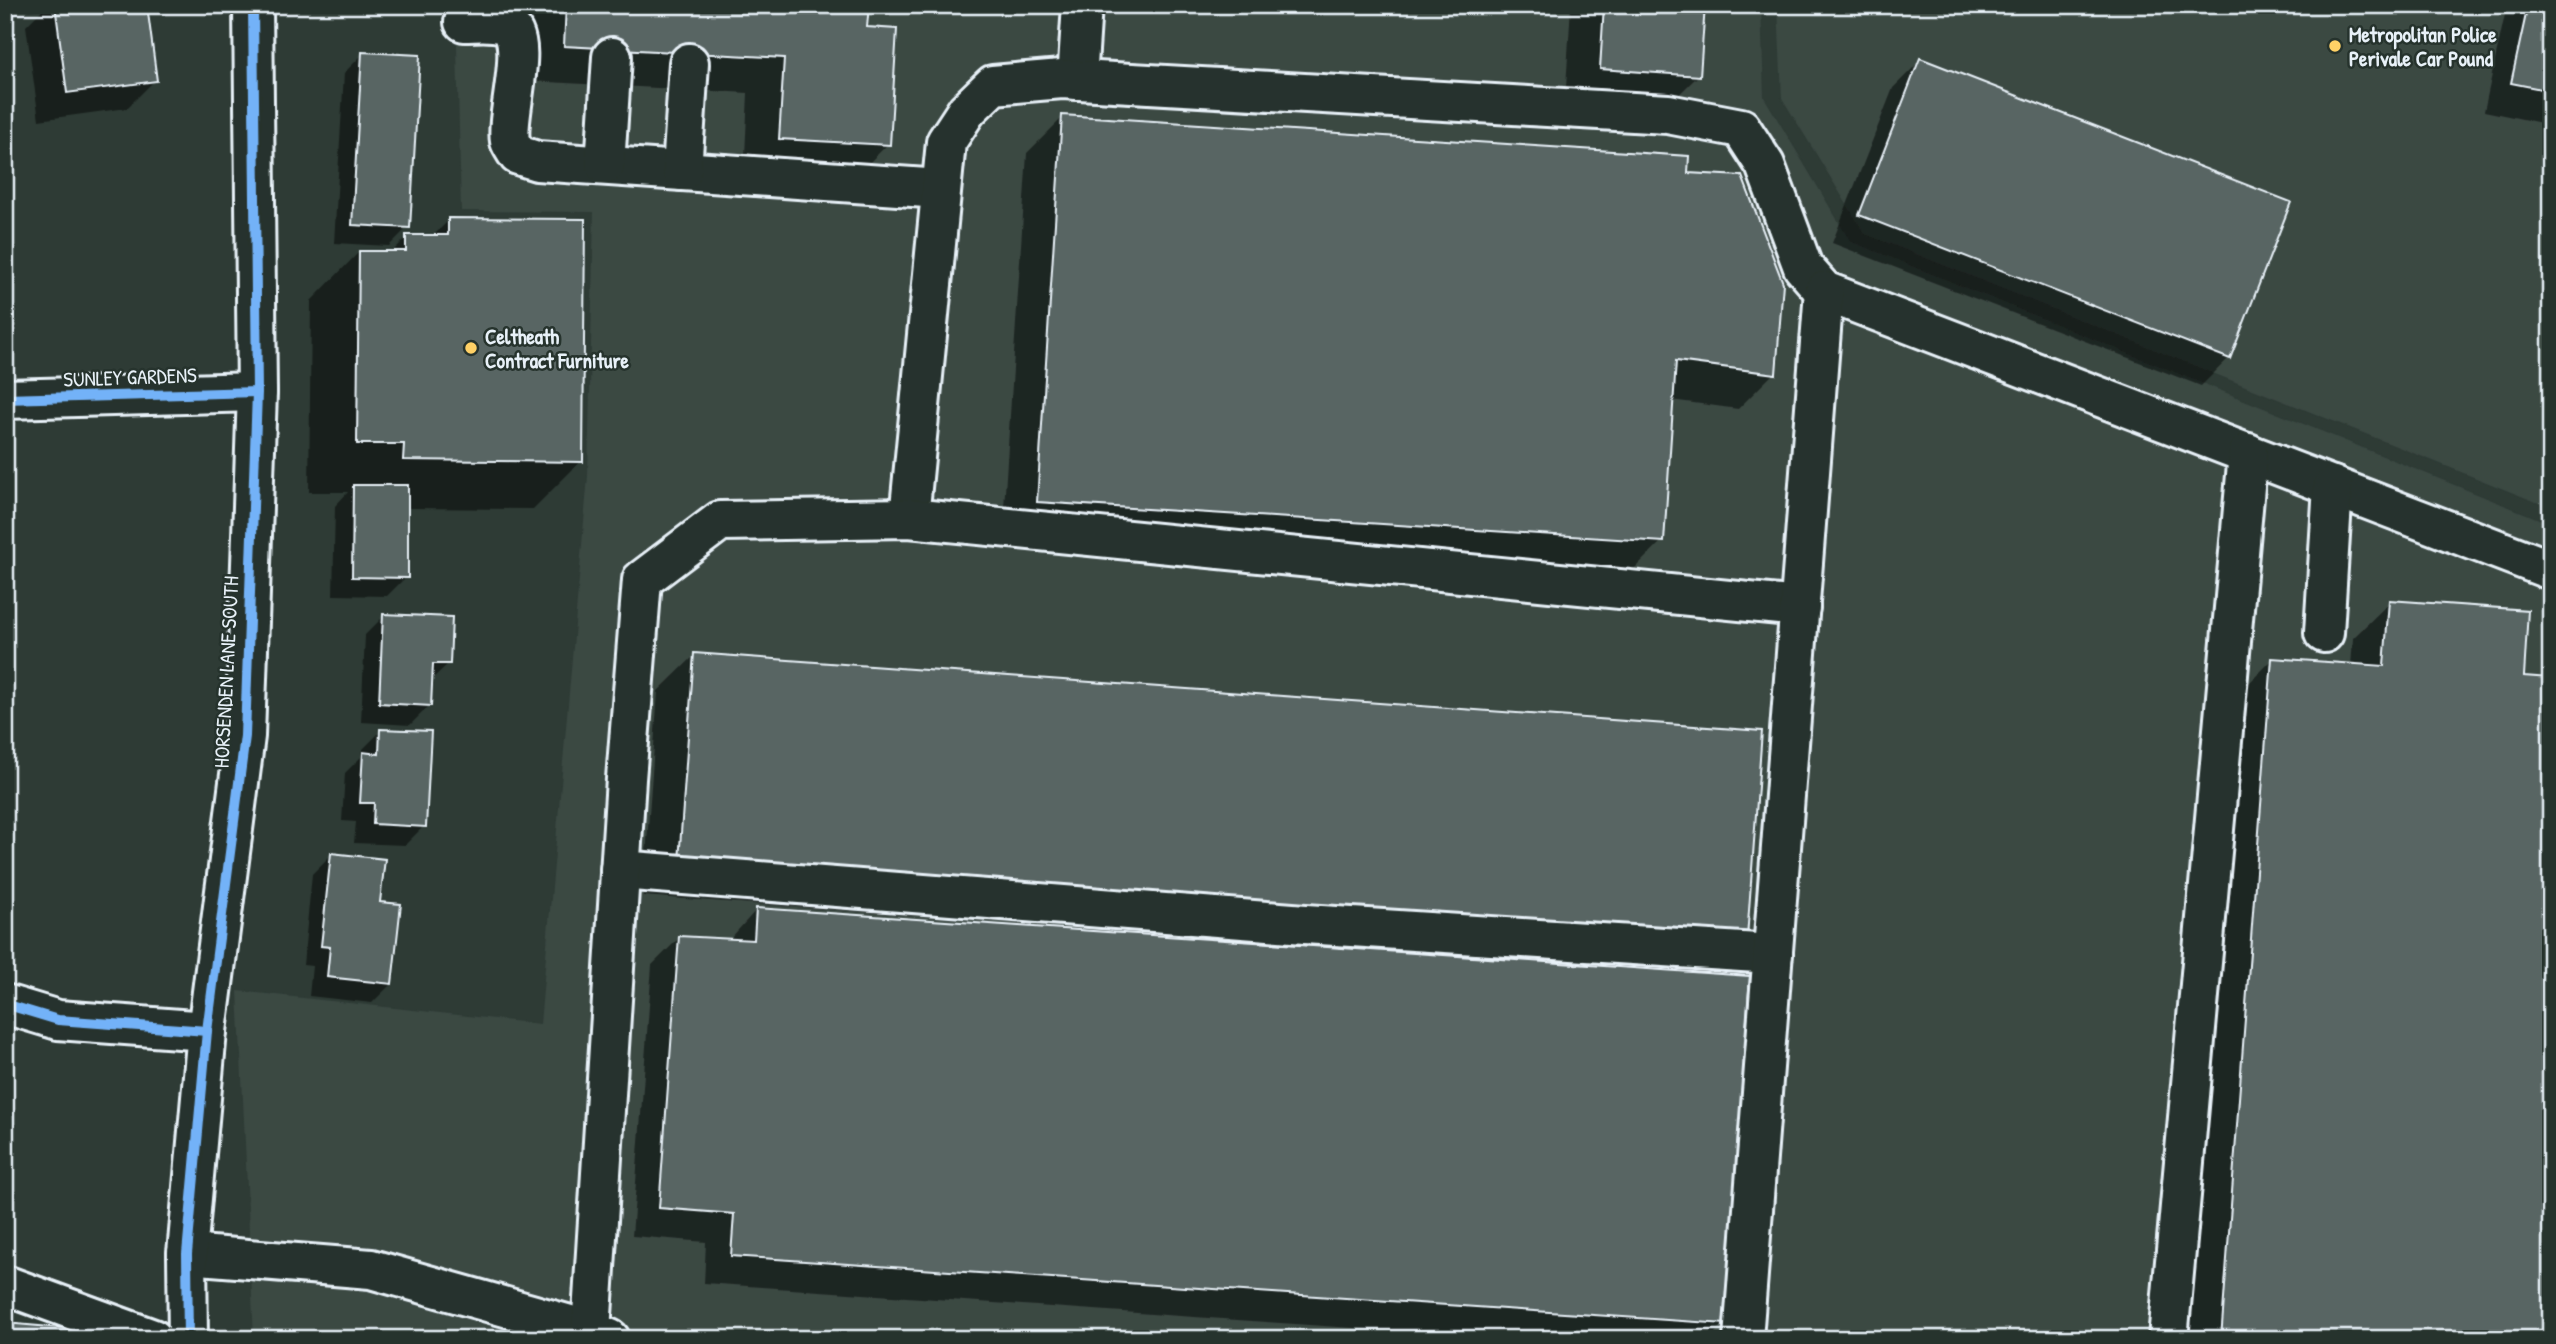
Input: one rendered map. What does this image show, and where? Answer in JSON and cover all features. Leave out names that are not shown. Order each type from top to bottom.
[{"type":"street","name":"HORSENDEN LANE SOUTH","points":[[188,1339],[187,1254],[207,1031],[245,736],[257,392],[253,5]]},
{"type":"street","points":[[1077,80],[1082,5]]},
{"type":"street","points":[[464,22],[496,22],[508,26],[516,33],[518,47],[510,142],[518,155],[537,161],[941,189]]},
{"type":"street","points":[[605,165],[612,57]]},
{"type":"street","points":[[682,171],[689,63]]},
{"type":"street","points":[[909,518],[946,142],[967,110],[993,85],[1062,79],[1668,114],[1741,128],[1765,165],[1803,267],[1824,291],[2551,570]]},
{"type":"street","points":[[1743,1339],[1824,291]]},
{"type":"street","name":"SUNLEY GARDENS","points":[[5,400],[257,392]]},
{"type":"street","points":[[2168,1339],[2248,453]]},
{"type":"street","points":[[2324,633],[2333,486]]},
{"type":"street","points":[[187,1254],[371,1269],[600,1335],[620,870],[642,580],[720,521],[909,518],[1800,607]]},
{"type":"street","points":[[620,870],[1305,924],[1773,954]]},
{"type":"street","points":[[5,1003],[58,1020],[207,1031]]},
{"type":"street","points":[[5,1285],[153,1339]]},
{"type":"shaded area","points":[[456,5],[1761,5],[1764,97],[1850,241],[2551,524],[2551,1339],[254,1339],[238,991],[540,1024],[588,476],[594,212],[461,211]]},
{"type":"shaded area","points":[[1778,5],[2551,5],[2551,508],[1865,234],[1782,98]]},
{"type":"building","points":[[55,5],[147,5],[157,81],[67,93]]},
{"type":"building","points":[[566,5],[869,5],[867,27],[897,29],[890,145],[779,139],[784,58],[564,46]]},
{"type":"building","points":[[1604,5],[1705,5],[1700,76],[1600,69]]},
{"type":"building","points":[[2528,5],[2551,5],[2551,91],[2511,83]]},
{"type":"building","points":[[362,52],[420,55],[410,228],[352,225]]},
{"type":"building","points":[[1920,58],[2291,202],[2230,359],[1859,215]]},
{"type":"building","points":[[1062,115],[1689,156],[1688,173],[1742,176],[1783,283],[1776,374],[1676,361],[1664,542],[1037,502]]},
{"type":"building","name":"Celtheath Contract Furniture","points":[[448,218],[585,219],[583,462],[403,460],[404,444],[357,444],[359,251],[406,251],[406,235],[448,235]]},
{"type":"building","points":[[353,485],[408,485],[408,578],[352,577]]},
{"type":"building","points":[[2389,600],[2528,610],[2524,676],[2551,678],[2551,1339],[2221,1339],[2272,658],[2384,666]]},
{"type":"building","points":[[383,614],[452,617],[450,664],[433,664],[431,706],[379,703]]},
{"type":"building","points":[[694,653],[1762,731],[1747,938],[679,861]]},
{"type":"building","points":[[380,729],[431,731],[426,827],[373,824],[374,803],[360,803],[363,752],[379,754]]},
{"type":"building","points":[[331,853],[385,859],[380,902],[401,904],[392,984],[327,977],[330,947],[321,946]]},
{"type":"building","points":[[756,908],[1750,976],[1726,1324],[731,1256],[734,1214],[659,1208],[679,936],[754,940]]},
{"type":"building","points":[[5,1323],[106,1332],[106,1339],[5,1339]]},
{"type":"marked path","points":[[5,435],[7,399]]},
{"type":"cycle path","points":[[188,1339],[187,1254],[207,1031],[245,736],[257,392],[253,5]]},
{"type":"cycle path","points":[[5,399],[257,392]]},
{"type":"cycle path","points":[[5,1004],[58,1020],[207,1031]]},
{"type":"place","name":"Metropolitan Police Perivale Car Pound","points":[[2335,46]]},
{"type":"place","name":"Celtheath Contract Furniture","points":[[471,348]]}]
